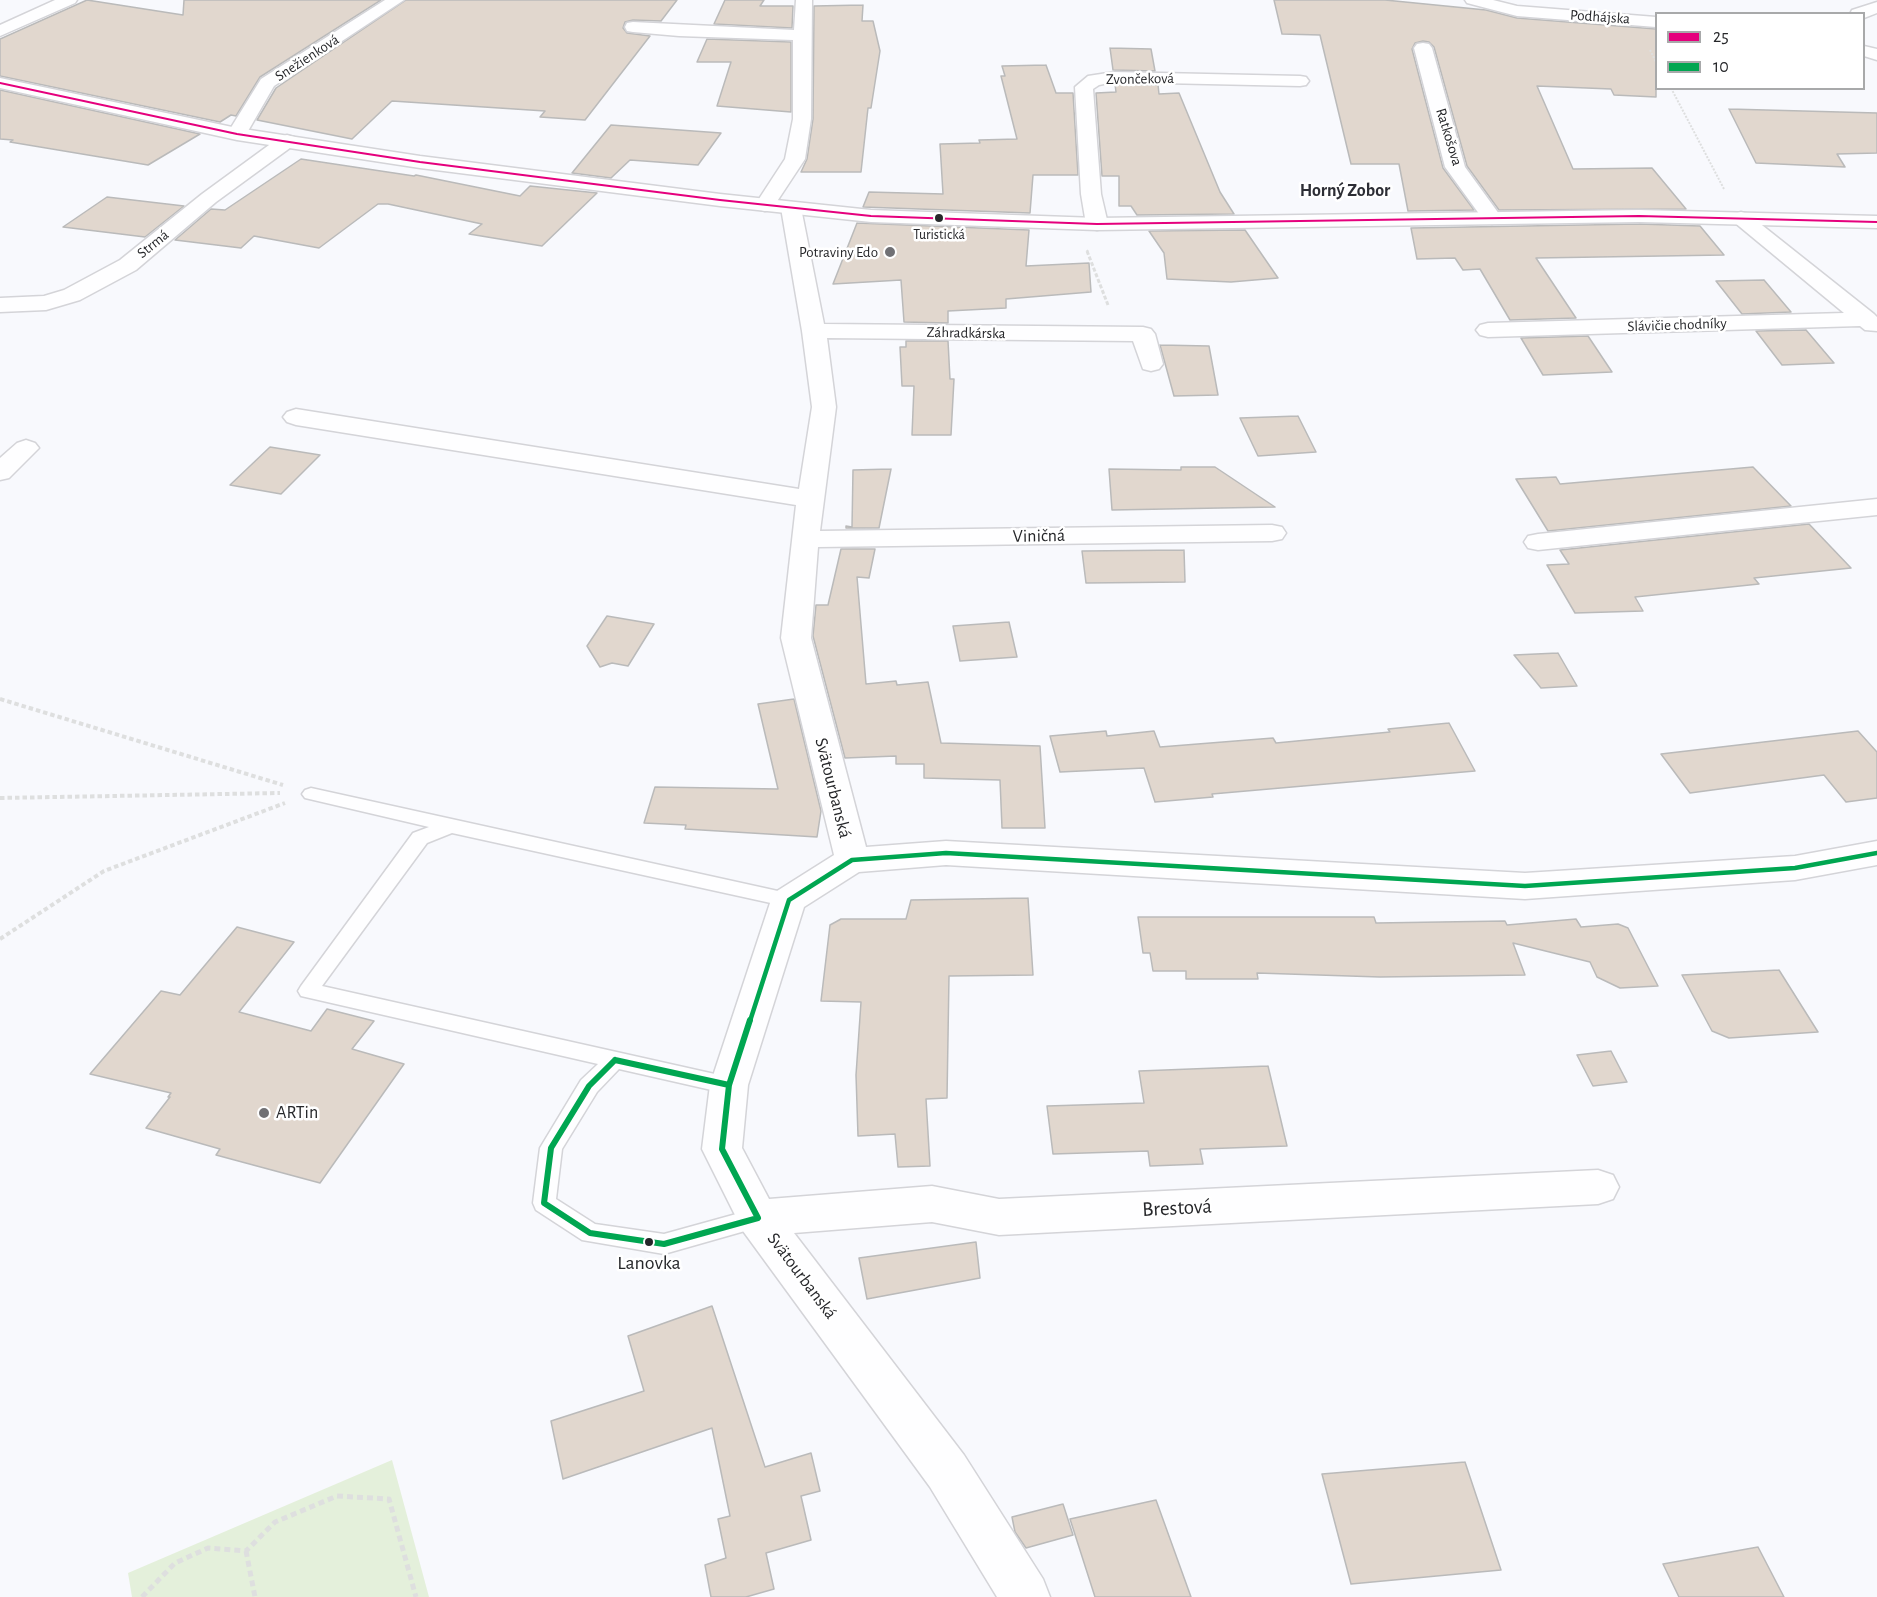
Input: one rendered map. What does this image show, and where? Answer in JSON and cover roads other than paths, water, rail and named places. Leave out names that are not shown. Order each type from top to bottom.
[{"type":"street","points":[[0,31],[69,0]]},
{"type":"street","name":"Snežienková","points":[[237,134],[267,83],[396,0]]},
{"type":"street","points":[[778,207],[795,159],[802,119],[801,35],[804,0]]},
{"type":"street","name":"Podhájska","points":[[1473,0],[1517,11],[1655,22]]},
{"type":"street","points":[[633,27],[679,31],[801,35]]},
{"type":"street","name":"Ratkošova","points":[[1424,48],[1455,167],[1492,218]]},
{"type":"street","name":"Zvončeková","points":[[1097,224],[1091,194],[1084,87],[1094,80],[1114,77],[1299,81]]},
{"type":"street","points":[[0,82],[237,134],[420,162],[778,207],[939,219],[1097,224],[1639,216],[1877,222]]},
{"type":"street","name":"Strmá","points":[[0,305],[46,303],[72,294],[128,265],[209,198],[287,141]]},
{"type":"street","name":"Svätourbanská","points":[[778,207],[813,331],[824,407],[805,539],[796,638],[852,860],[789,900],[729,1085],[722,1149],[758,1218],[947,1471],[1025,1597]]},
{"type":"street","name":"Slávičie chodníky","points":[[1741,218],[1871,324]]},
{"type":"street","name":"Slávičie chodníky","points":[[1488,330],[1871,324]]},
{"type":"street","name":"Záhradkárska","points":[[813,331],[1143,334],[1151,364]]},
{"type":"street","points":[[297,417],[810,499]]},
{"type":"street","points":[[0,472],[26,448]]},
{"type":"street","points":[[1538,542],[1877,507]]},
{"type":"street","name":"Viničná","points":[[805,539],[1272,533]]},
{"type":"street","points":[[852,860],[946,853],[1525,886],[1795,868],[1877,853]]},
{"type":"street","name":"Brestová","points":[[758,1218],[932,1204],[999,1217],[1598,1187]]},
{"type":"lane","points":[[311,794],[789,900]]},
{"type":"lane","points":[[451,826],[420,838],[308,991],[729,1085]]},
{"type":"lane","points":[[615,1060],[589,1086],[551,1148],[544,1203],[590,1233],[664,1244],[758,1218]]},
{"type":"place","name":"Turistická","points":[[939,218]]},
{"type":"place","name":"Potraviny Edo","points":[[890,252]]},
{"type":"place","name":"ARTin","points":[[264,1113]]},
{"type":"place","name":"Lanovka","points":[[649,1242]]},
{"type":"district","name":"Horný Zobor","points":[[1345,191]]}]
